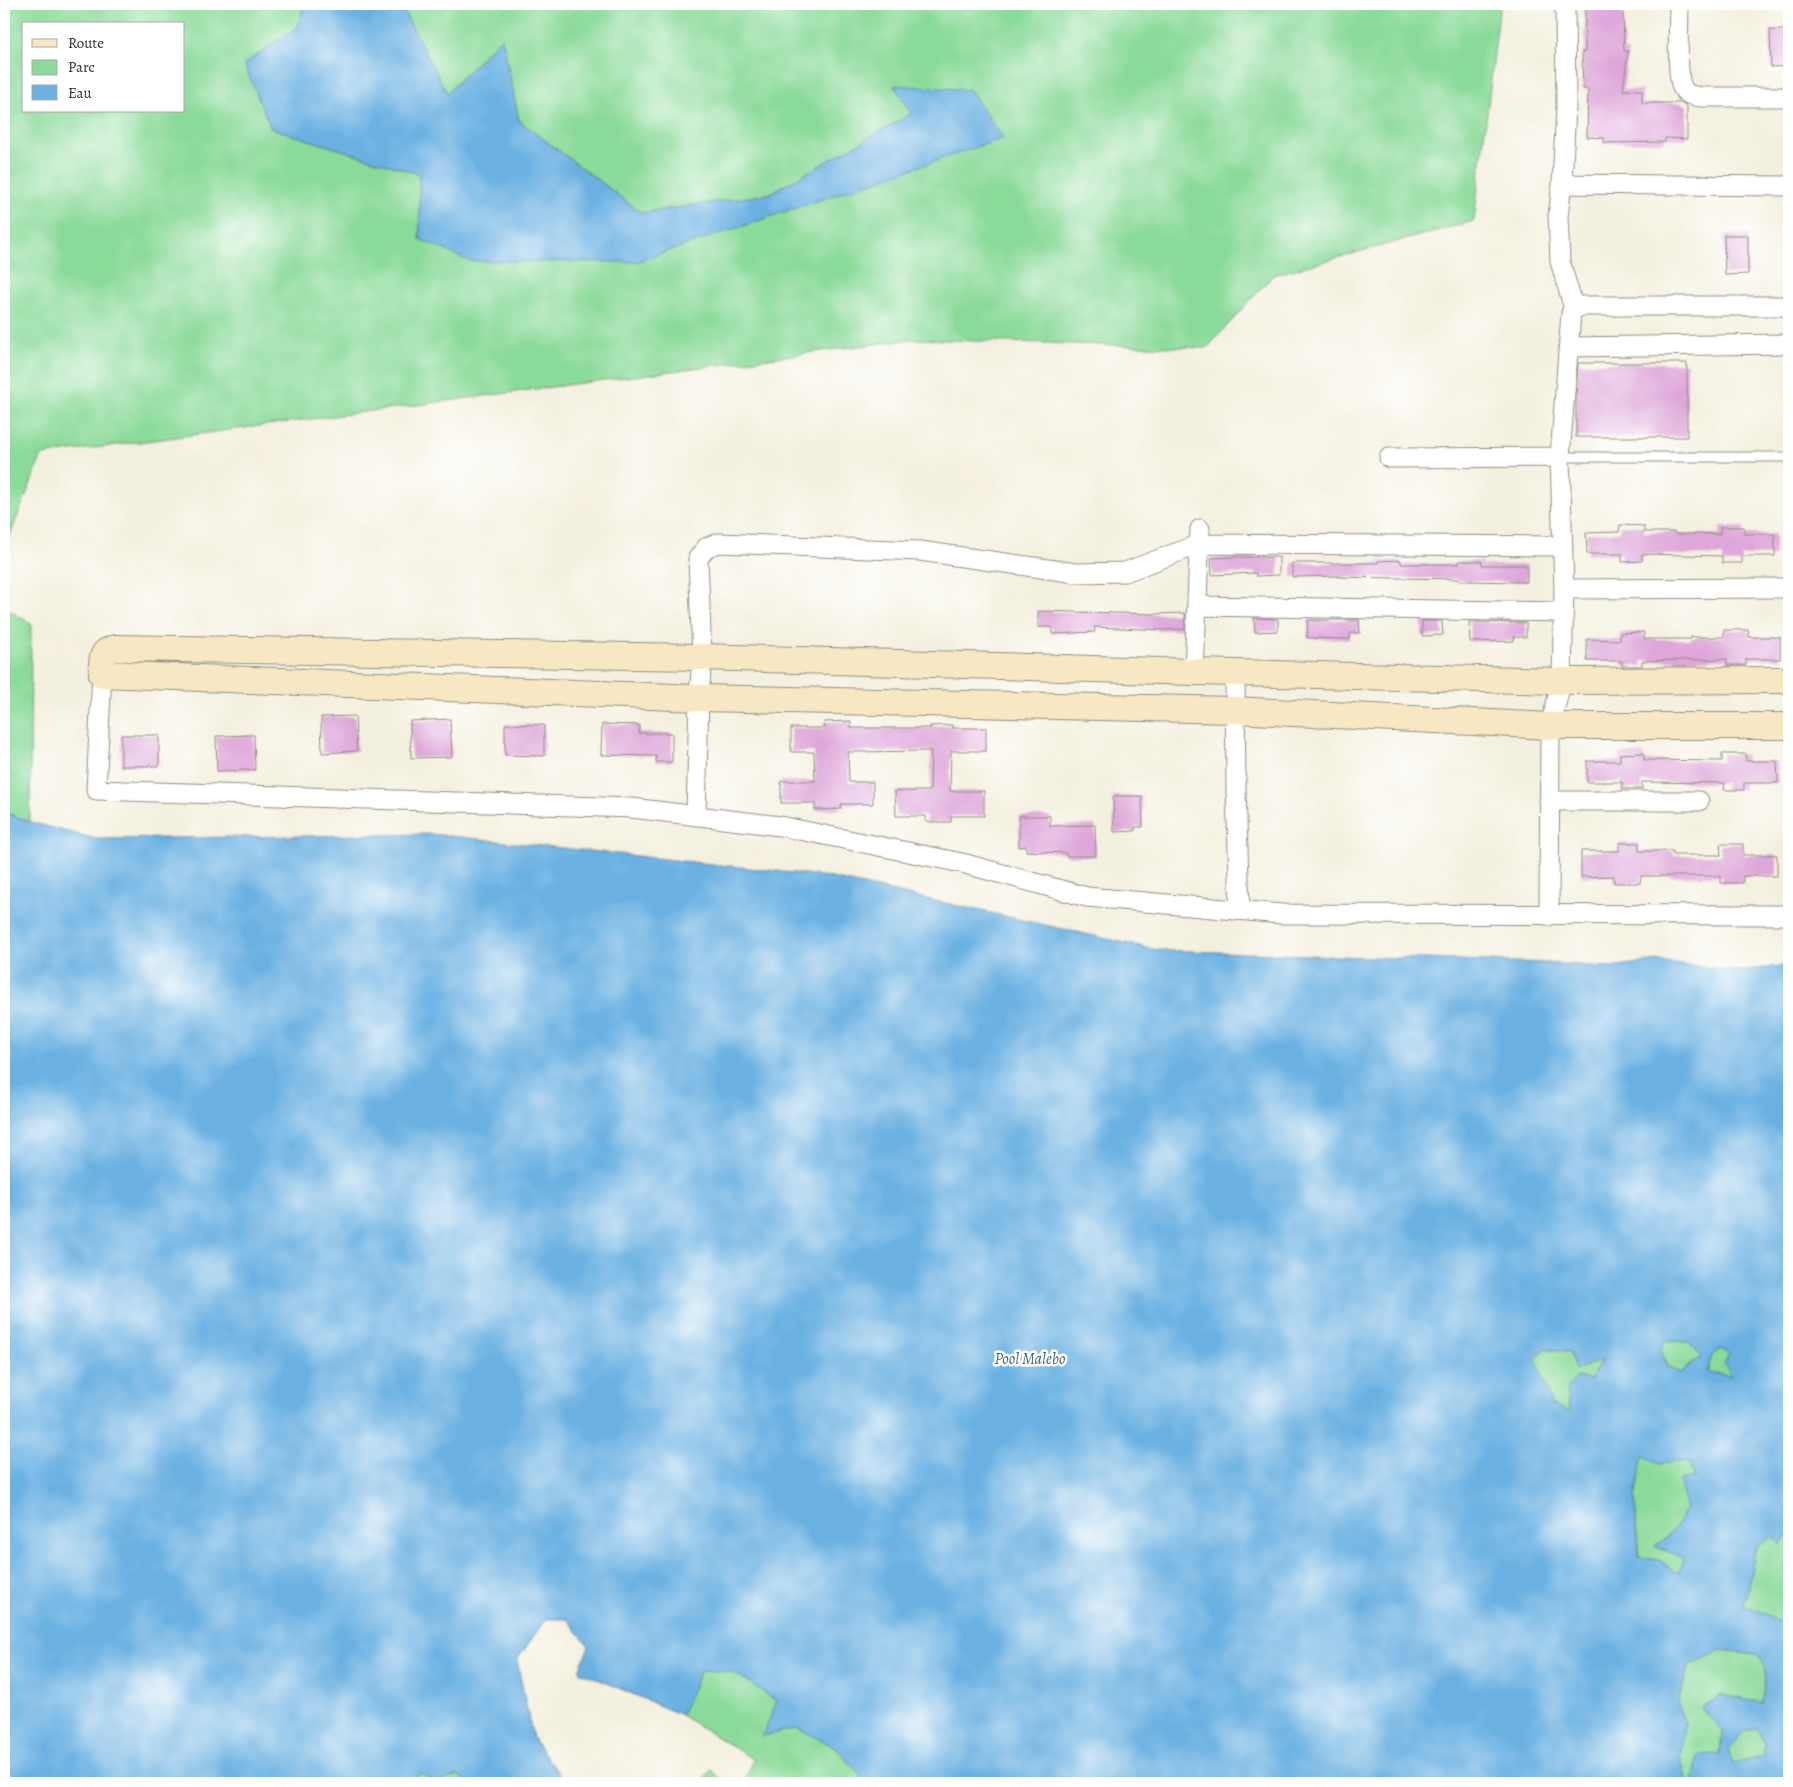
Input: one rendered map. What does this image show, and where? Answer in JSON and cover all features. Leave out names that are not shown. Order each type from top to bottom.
[{"type":"street","points":[[1565,4],[1566,107],[1562,184],[1558,216],[1560,261],[1574,309]]},
{"type":"street","points":[[1679,4],[1680,73],[1683,88],[1689,95],[1703,97],[1789,97]]},
{"type":"street","points":[[1562,184],[1789,186]]},
{"type":"street","points":[[1549,916],[1550,726],[1562,681],[1564,589],[1560,457],[1571,313],[1574,309],[1584,306],[1789,306]]},
{"type":"street","points":[[1569,347],[1789,344]]},
{"type":"street","points":[[1389,458],[1560,457]]},
{"type":"street","points":[[696,816],[702,657],[698,558],[707,547],[718,543],[920,551],[1076,572],[1126,572],[1200,537],[1563,546]]},
{"type":"street","points":[[1194,672],[1200,537]]},
{"type":"street","points":[[1564,589],[1789,588]]},
{"type":"street","points":[[1197,606],[1564,612]]},
{"type":"street","points":[[1789,680],[1562,681],[702,657],[115,648],[105,651],[102,655],[96,790],[632,808],[780,826],[962,863],[1087,897],[1282,914],[1789,915]]},
{"type":"street","points":[[1235,673],[1240,910]]},
{"type":"street","points":[[102,674],[699,698],[1235,710],[1550,726],[1789,726]]},
{"type":"street","points":[[1550,801],[1699,801]]},
{"type":"lane","points":[[1560,457],[1789,457]]},
{"type":"green space","points":[[4,4],[304,4],[299,27],[244,64],[271,128],[419,174],[420,239],[636,262],[1003,138],[895,85],[911,114],[769,194],[642,213],[519,121],[502,37],[447,93],[400,4],[1500,4],[1474,221],[1273,275],[1207,348],[912,339],[42,455],[4,550]]},
{"type":"green space","points":[[4,607],[31,624],[30,822],[4,812]]},
{"type":"green space","points":[[1666,1341],[1689,1342],[1702,1357],[1680,1373],[1668,1366],[1660,1349]]},
{"type":"green space","points":[[1545,1348],[1570,1352],[1575,1370],[1602,1359],[1570,1413],[1551,1404],[1536,1358]]},
{"type":"green space","points":[[1721,1349],[1729,1355],[1733,1377],[1707,1373],[1712,1355]]},
{"type":"green space","points":[[1642,1454],[1658,1464],[1689,1461],[1694,1480],[1680,1480],[1687,1509],[1668,1537],[1654,1546],[1685,1558],[1678,1573],[1659,1560],[1639,1558],[1635,1499]]},
{"type":"green space","points":[[1789,1532],[1789,1626],[1744,1604],[1756,1547],[1773,1536],[1780,1545]]},
{"type":"green space","points":[[1721,1650],[1757,1654],[1766,1668],[1762,1703],[1721,1695],[1701,1708],[1722,1731],[1720,1756],[1698,1756],[1693,1783],[1687,1783],[1680,1757],[1684,1723],[1678,1701],[1690,1665]]},
{"type":"green space","points":[[701,1670],[733,1672],[778,1701],[762,1736],[798,1728],[837,1748],[867,1783],[743,1783],[754,1760],[681,1715]]},
{"type":"green space","points":[[1758,1728],[1766,1743],[1762,1755],[1733,1764],[1727,1750],[1742,1733]]},
{"type":"green space","points":[[711,1770],[726,1783],[702,1783]]},
{"type":"green space","points":[[420,1773],[437,1782],[458,1774],[470,1783],[412,1783]]},
{"type":"water","points":[[304,4],[400,4],[447,93],[502,37],[519,121],[642,213],[769,194],[911,114],[894,85],[970,90],[1003,138],[636,262],[469,261],[420,239],[419,174],[271,128],[244,64],[298,27]]},
{"type":"water","name":"Pool Malebo","points":[[4,812],[30,822],[97,839],[432,834],[823,876],[1158,950],[1548,963],[1607,967],[1658,961],[1737,971],[1789,965],[1789,1532],[1780,1545],[1773,1536],[1756,1547],[1744,1604],[1789,1626],[1789,1783],[1693,1783],[1698,1756],[1720,1755],[1722,1731],[1701,1708],[1721,1695],[1762,1703],[1766,1668],[1757,1654],[1721,1650],[1690,1665],[1678,1701],[1684,1723],[1680,1757],[1687,1783],[867,1783],[837,1748],[798,1728],[762,1736],[777,1701],[733,1672],[701,1670],[681,1715],[579,1671],[589,1646],[567,1619],[546,1619],[517,1660],[533,1738],[566,1783],[470,1783],[458,1775],[437,1782],[420,1773],[412,1783],[4,1783]],"holes":[[[1666,1341],[1689,1342],[1702,1357],[1680,1373],[1668,1366],[1660,1350]],[[1545,1348],[1570,1352],[1575,1370],[1602,1360],[1590,1380],[1577,1378],[1566,1389],[1570,1412],[1551,1404],[1536,1358]],[[1721,1349],[1729,1355],[1724,1364],[1732,1376],[1707,1373],[1712,1355]],[[1643,1455],[1658,1464],[1689,1461],[1694,1479],[1679,1480],[1687,1509],[1668,1537],[1654,1546],[1685,1558],[1678,1573],[1659,1560],[1638,1557],[1635,1499]],[[1758,1728],[1766,1743],[1762,1755],[1733,1764],[1728,1750],[1742,1733]]]},
{"type":"building","points":[[1585,6],[1623,6],[1624,51],[1628,51],[1623,90],[1642,90],[1642,103],[1682,103],[1687,106],[1687,139],[1665,138],[1665,142],[1604,143],[1604,138],[1587,137],[1588,89],[1583,89],[1582,52],[1585,52]]},
{"type":"building","points":[[1770,30],[1789,30],[1789,66],[1771,67]]},
{"type":"building","points":[[1724,235],[1748,235],[1748,274],[1725,275]]},
{"type":"building","points":[[1578,363],[1687,363],[1687,437],[1576,437]]},
{"type":"building","points":[[1620,525],[1644,526],[1644,532],[1675,532],[1675,534],[1720,534],[1720,527],[1744,527],[1744,534],[1775,534],[1775,556],[1742,556],[1742,563],[1722,563],[1722,556],[1642,554],[1642,561],[1622,562],[1622,554],[1587,554],[1586,533],[1619,532]]},
{"type":"building","points":[[1279,557],[1279,575],[1256,576],[1256,573],[1212,575],[1211,558]]},
{"type":"building","points":[[1401,560],[1401,564],[1459,564],[1459,561],[1482,561],[1482,565],[1527,565],[1527,582],[1338,576],[1292,577],[1292,563],[1378,563],[1378,561]]},
{"type":"building","points":[[1038,611],[1185,613],[1185,629],[1094,627],[1095,632],[1052,634],[1052,627],[1038,627]]},
{"type":"building","points":[[1254,618],[1278,619],[1278,631],[1255,632]]},
{"type":"building","points":[[1308,620],[1359,620],[1360,633],[1350,633],[1350,639],[1307,638]]},
{"type":"building","points":[[1422,621],[1442,621],[1443,635],[1422,636]]},
{"type":"building","points":[[1469,622],[1526,623],[1526,637],[1514,637],[1514,641],[1470,642]]},
{"type":"building","points":[[1724,630],[1748,630],[1749,637],[1780,637],[1780,659],[1746,659],[1746,665],[1727,665],[1727,659],[1642,661],[1642,666],[1622,666],[1622,661],[1587,661],[1587,639],[1620,640],[1620,633],[1644,632],[1644,639],[1724,637]]},
{"type":"building","points":[[355,716],[357,751],[322,753],[321,717]]},
{"type":"building","points":[[450,719],[452,757],[411,758],[410,721]]},
{"type":"building","points":[[851,721],[851,728],[931,728],[930,726],[953,725],[953,728],[986,728],[986,751],[951,751],[950,791],[984,791],[984,816],[951,816],[951,822],[926,822],[926,816],[896,816],[895,791],[930,791],[931,751],[848,752],[849,782],[873,782],[873,804],[841,804],[841,809],[815,810],[815,803],[781,803],[781,781],[815,781],[814,752],[791,752],[791,728],[825,728],[824,722]]},
{"type":"building","points":[[505,724],[544,725],[544,756],[505,755]]},
{"type":"building","points":[[602,724],[639,725],[639,733],[672,733],[672,762],[656,762],[656,756],[601,755]]},
{"type":"building","points":[[121,735],[159,735],[159,766],[121,766]]},
{"type":"building","points":[[254,735],[255,770],[217,771],[216,736]]},
{"type":"building","points":[[1644,753],[1644,760],[1722,761],[1722,754],[1746,754],[1746,761],[1777,761],[1778,783],[1744,783],[1744,790],[1724,790],[1725,783],[1642,782],[1642,789],[1622,789],[1622,782],[1587,782],[1587,761],[1620,761],[1620,754]]},
{"type":"building","points":[[1113,796],[1142,796],[1143,827],[1135,827],[1135,831],[1114,832]]},
{"type":"building","points":[[1019,816],[1050,816],[1050,826],[1095,825],[1096,856],[1066,856],[1066,853],[1026,851],[1026,846],[1019,847]]},
{"type":"building","points":[[1619,843],[1639,843],[1639,851],[1673,851],[1673,855],[1721,855],[1720,844],[1743,844],[1743,855],[1777,855],[1777,876],[1743,876],[1743,883],[1721,883],[1721,876],[1641,876],[1640,883],[1614,883],[1614,876],[1581,877],[1581,851],[1619,851]]}]
